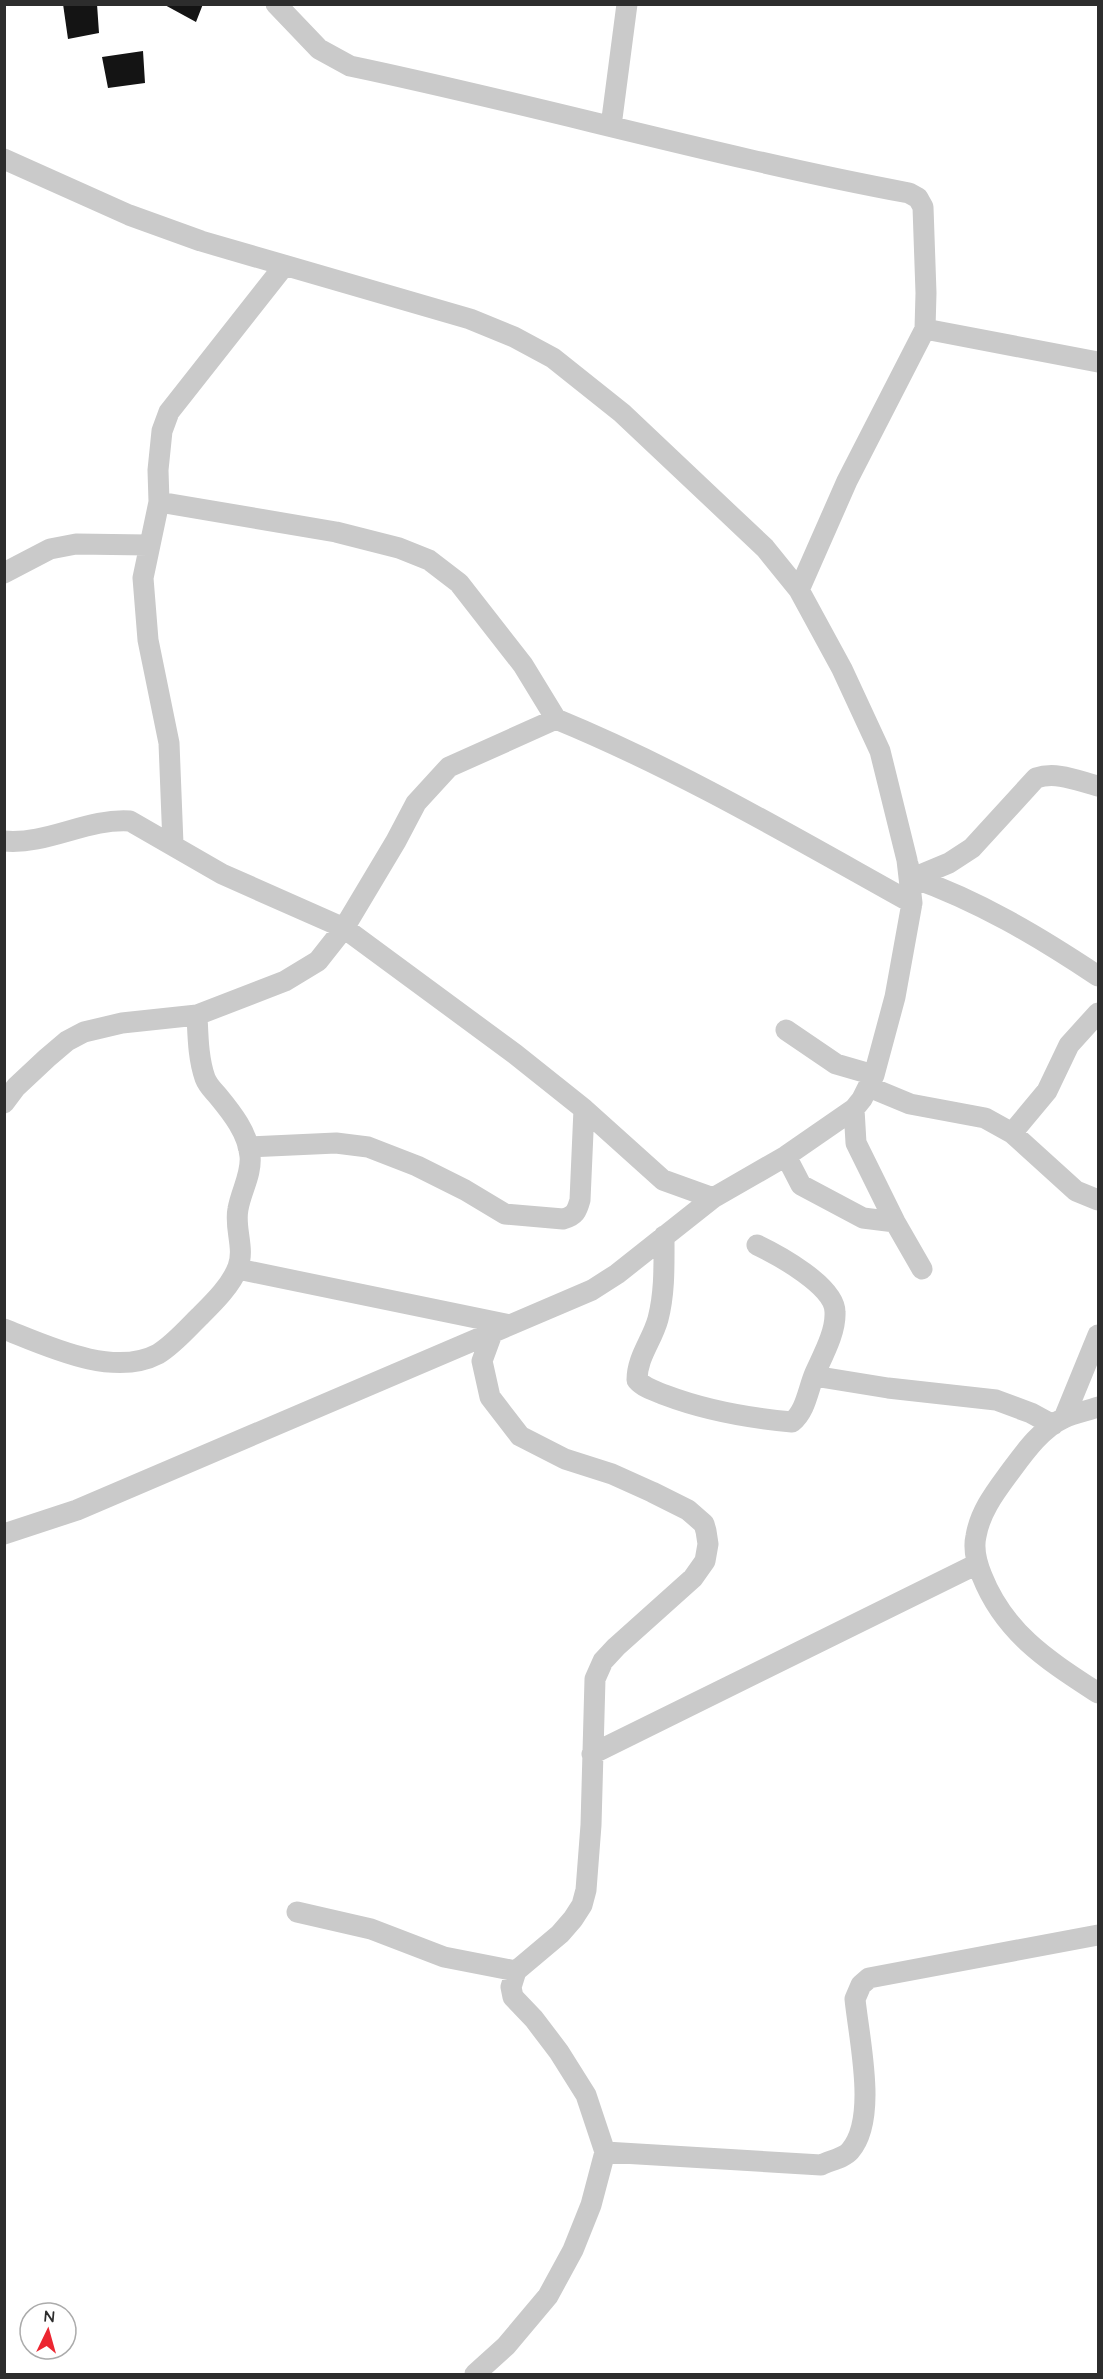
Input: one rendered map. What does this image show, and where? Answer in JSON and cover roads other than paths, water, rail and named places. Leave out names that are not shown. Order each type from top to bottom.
[{"type":"street","points":[[276,4],[319,50],[350,66],[453,88],[792,170],[909,193],[918,198],[923,207],[925,230],[925,329],[847,481],[799,590]]},
{"type":"street","points":[[611,126],[627,4]]},
{"type":"street","points":[[4,159],[129,215],[201,241],[470,319],[514,336],[553,358],[622,413],[765,548],[799,590],[842,669],[880,751],[910,869],[912,903],[895,997],[871,1081],[862,1099],[854,1109],[786,1156],[713,1198],[617,1274],[592,1290],[76,1510],[4,1534]]},
{"type":"street","points":[[172,844],[169,742],[148,640],[143,578],[148,545],[159,502],[158,470],[162,431],[169,412],[284,266]]},
{"type":"street","points":[[925,329],[1098,362]]},
{"type":"street","points":[[159,502],[336,532],[399,548],[429,560],[459,583],[523,665],[556,719],[609,740],[666,769],[912,903]]},
{"type":"street","points":[[4,573],[50,549],[67,545],[117,543],[148,545]]},
{"type":"street","points":[[4,1103],[47,1058],[67,1041],[84,1032],[122,1023],[197,1015],[285,981],[318,961],[344,928],[396,842],[416,803],[449,767],[556,719]]},
{"type":"street","points":[[910,869],[949,863],[972,848],[1036,778],[1046,774],[1064,776],[1098,786]]},
{"type":"street","points":[[4,841],[42,838],[90,824],[114,820],[130,821],[172,844],[196,861],[344,928],[474,1022],[584,1108],[663,1180],[713,1198]]},
{"type":"street","points":[[910,869],[1005,918],[1098,976]]},
{"type":"street","points":[[1012,1133],[1047,1091],[1069,1045],[1098,1013]]},
{"type":"street","points":[[4,1329],[75,1356],[133,1362],[158,1354],[177,1339],[219,1296],[238,1269],[241,1253],[238,1209],[249,1173],[250,1157],[240,1126],[205,1078],[199,1048],[197,1015]]},
{"type":"street","points":[[786,1030],[836,1064],[910,1104],[985,1118],[1012,1133],[1076,1191],[1098,1200]]},
{"type":"street","points":[[248,1147],[336,1143],[368,1147],[385,1152],[446,1180],[505,1214],[563,1218],[572,1216],[577,1211],[584,1108]]},
{"type":"street","points":[[854,1109],[856,1143],[895,1222],[922,1269]]},
{"type":"street","points":[[786,1156],[801,1185],[863,1218],[895,1222]]},
{"type":"street","points":[[664,1236],[663,1287],[657,1321],[637,1369],[637,1380],[641,1384],[694,1406],[742,1417],[792,1422],[798,1417],[803,1407],[833,1325],[835,1311],[831,1299],[822,1287],[809,1276],[757,1245]]},
{"type":"street","points":[[238,1269],[502,1328]]},
{"type":"street","points":[[475,2374],[506,2346],[548,2296],[573,2250],[591,2205],[605,2152],[586,2095],[559,2052],[534,2019],[513,1997],[511,1987],[516,1971],[560,1935],[582,1905],[586,1890],[590,1847],[595,1679],[603,1662],[616,1647],[693,1578],[705,1561],[708,1544],[704,1524],[688,1510],[612,1474],[565,1459],[520,1436],[490,1397],[482,1361],[502,1328]]},
{"type":"street","points":[[1059,1421],[1098,1335]]},
{"type":"street","points":[[814,1376],[888,1388],[996,1400],[1059,1421]]},
{"type":"street","points":[[1098,1407],[1059,1421],[1026,1451],[982,1512],[975,1539],[977,1564],[992,1600],[1023,1639],[1045,1658],[1098,1693]]},
{"type":"street","points":[[592,1754],[977,1564]]},
{"type":"street","points":[[297,1912],[371,1929],[444,1957],[516,1971]]},
{"type":"street","points":[[605,2152],[820,2165],[849,2153],[862,2129],[866,2106],[855,1999],[861,1985],[869,1978],[1098,1935]]}]
